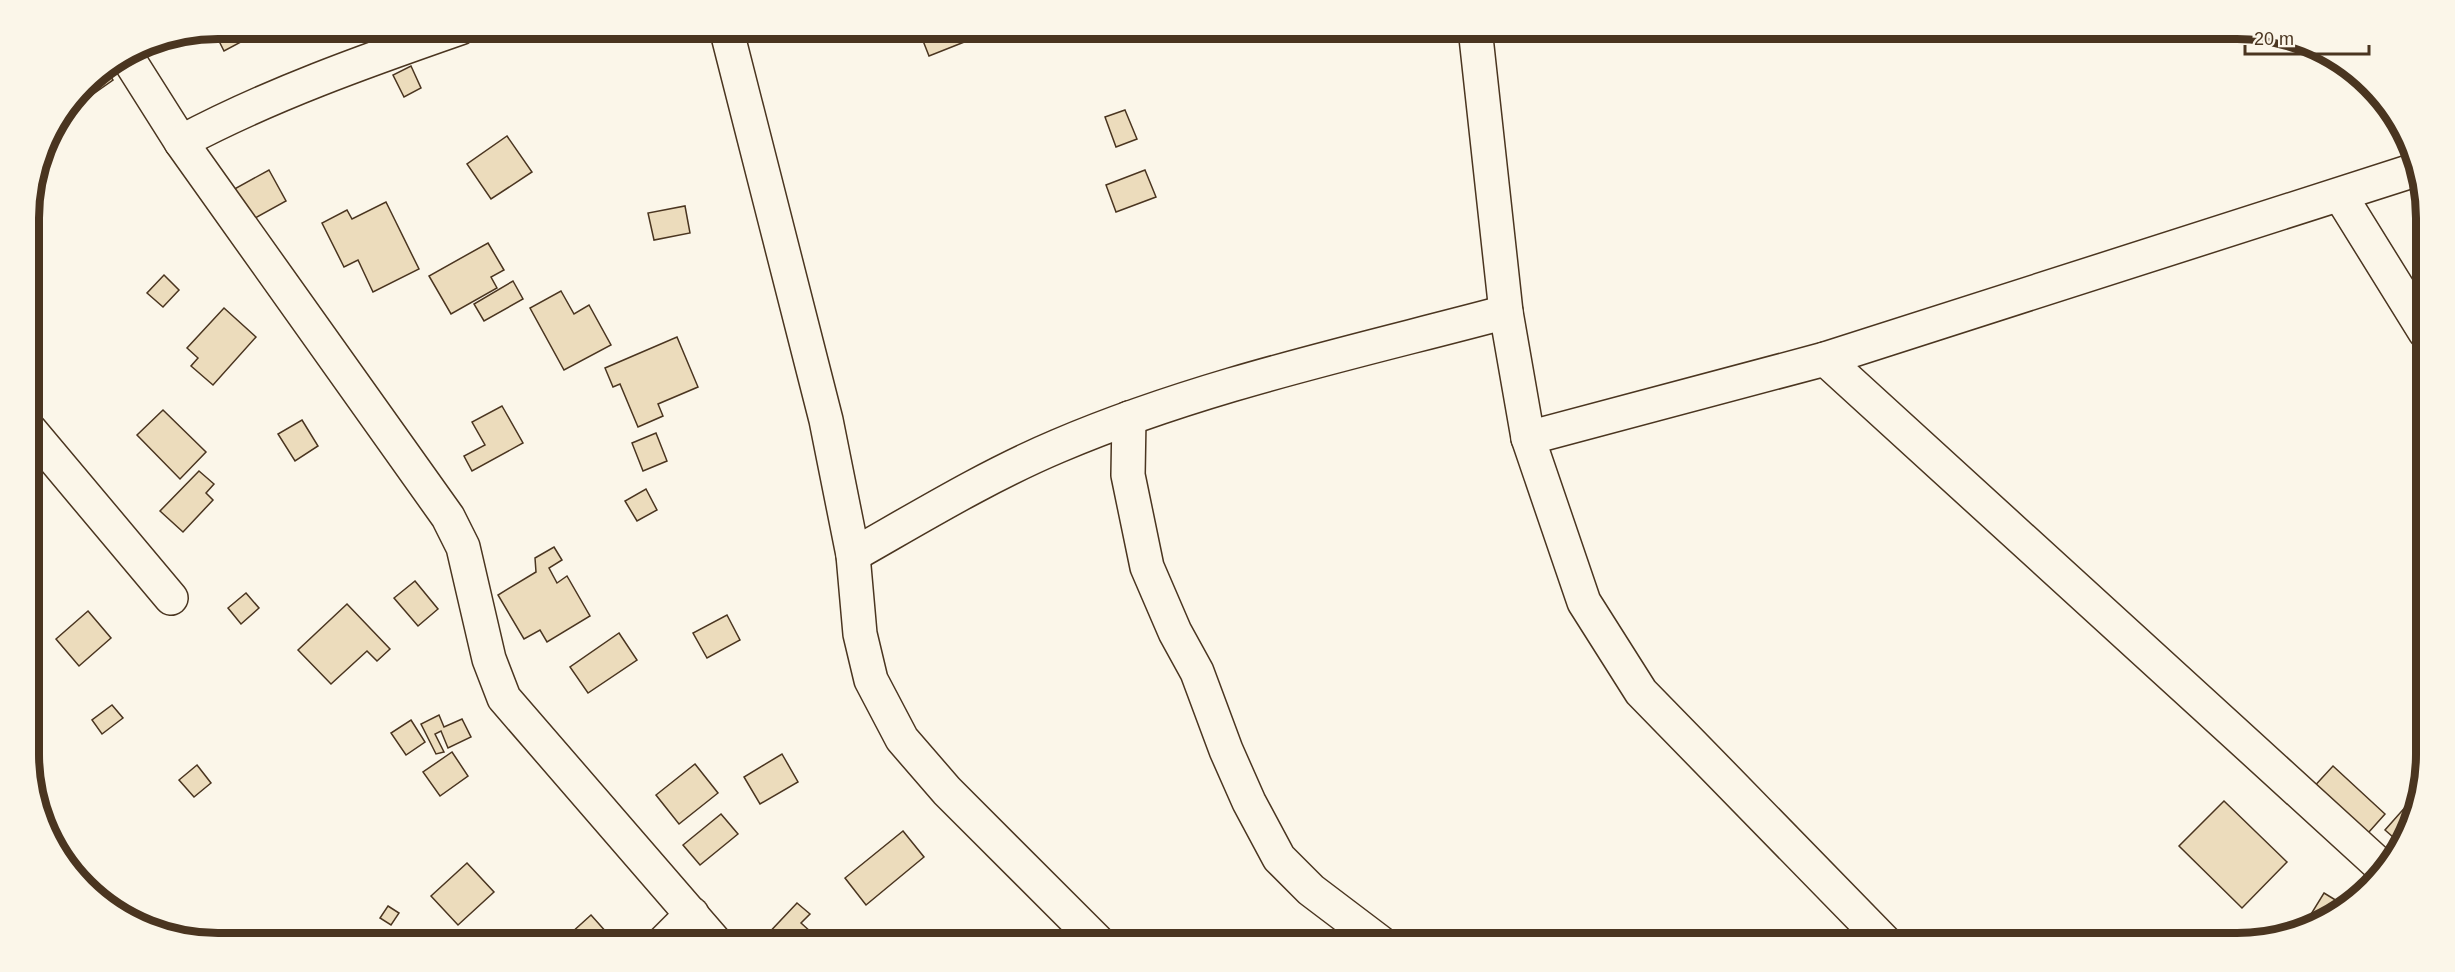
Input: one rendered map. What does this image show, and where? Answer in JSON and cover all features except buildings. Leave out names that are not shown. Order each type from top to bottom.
[{"type":"street","points":[[180,142],[224,119],[429,39]]},
{"type":"street","points":[[729,39],[826,420],[853,555],[860,634],[871,680],[902,739],[947,790],[1089,933]]},
{"type":"street","points":[[1476,39],[1506,312],[1528,438],[1584,602],[1641,692],[1876,933]]},
{"type":"street","points":[[130,62],[180,142],[448,517],[463,547],[489,659],[504,698],[708,933]]},
{"type":"street","points":[[1528,438],[1825,359],[2410,172]]},
{"type":"street","points":[[2340,195],[2416,317]]},
{"type":"street","points":[[853,555],[1056,447],[1129,418],[1269,375],[1506,312]]},
{"type":"street","points":[[1825,359],[2378,864]]},
{"type":"street","points":[[1129,418],[1128,475],[1147,567],[1175,632],[1197,672],[1226,750],[1249,802],[1279,858],[1311,890],[1369,933]]},
{"type":"street","points":[[39,441],[171,598]]},
{"type":"street","points":[[673,933],[692,914]]}]
